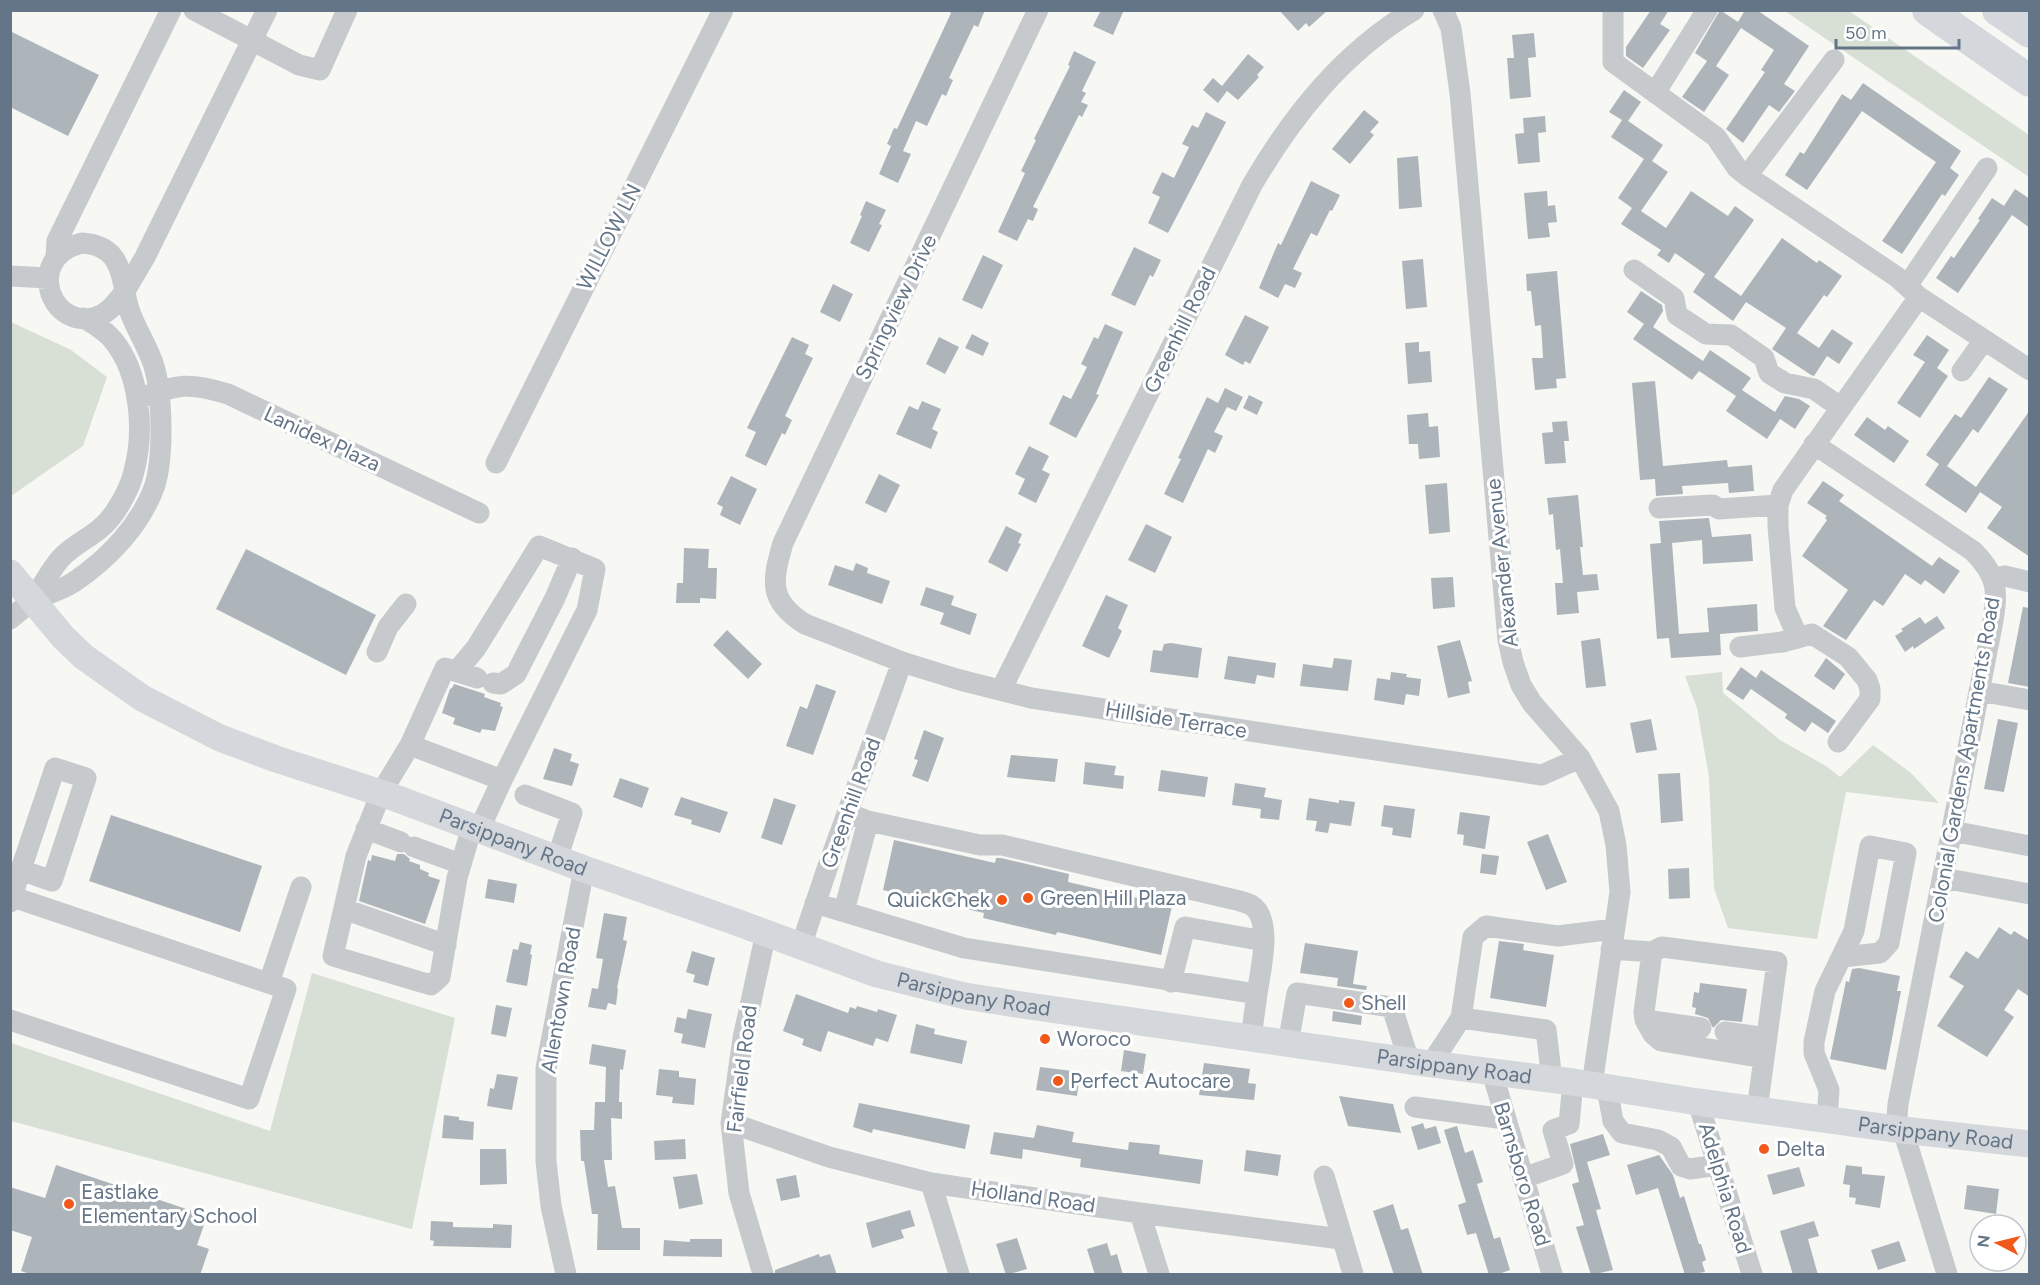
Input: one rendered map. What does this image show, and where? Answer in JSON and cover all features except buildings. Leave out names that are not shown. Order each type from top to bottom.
[{"type":"highway","points":[[1928,10],[2030,81]]},
{"type":"highway","points":[[1998,10],[2030,32]]},
{"type":"main road","name":"Parsippany Road","points":[[10,573],[63,637],[84,657],[123,686],[220,738],[877,974],[965,996],[1288,1044],[1899,1130],[2030,1144]]},
{"type":"street","points":[[56,258],[57,241],[171,10]]},
{"type":"street","points":[[194,10],[300,65],[320,70],[347,10]]},
{"type":"street","points":[[32,600],[72,583],[119,543],[136,522],[155,484],[159,461],[160,391],[153,363],[132,320],[126,291],[117,261],[102,247],[82,243],[63,251],[50,267],[48,287],[57,305],[74,317],[84,318],[103,314],[126,291],[267,10]]},
{"type":"street","name":"WILLOW LN","points":[[496,463],[723,10]]},
{"type":"street","name":"Springview Drive","points":[[784,606],[776,592],[775,576],[783,543],[1038,10]]},
{"type":"street","name":"Greenhill Road","points":[[1001,690],[1252,185],[1276,143],[1331,76],[1364,45],[1395,21],[1414,10]]},
{"type":"street","name":"Alexander Avenue","points":[[1443,10],[1451,28],[1460,93],[1508,640],[1521,685],[1532,703],[1580,759],[1609,811],[1616,844],[1620,892],[1613,939],[1581,1084]]},
{"type":"street","points":[[1613,10],[1613,62],[1716,137],[1737,168],[1747,176],[2030,370]]},
{"type":"street","points":[[1655,93],[1707,10]]},
{"type":"street","points":[[1747,176],[1834,60]]},
{"type":"street","points":[[1798,638],[1785,608],[1778,526],[1778,504],[1783,490],[1840,407],[1987,168]]},
{"type":"street","points":[[1634,270],[1674,298],[1677,315],[1706,334],[1731,335],[1764,358],[1769,373],[1785,383],[1814,389],[1840,407]]},
{"type":"street","points":[[10,276],[48,278]]},
{"type":"street","points":[[10,619],[32,600],[60,558],[106,523],[126,492],[134,471],[138,445],[137,399],[132,377],[112,338],[100,327],[84,318]]},
{"type":"street","points":[[1962,371],[1984,340]]},
{"type":"street","name":"Lanidex Plaza","points":[[137,399],[177,386],[191,385],[228,394],[479,513]]},
{"type":"street","name":"Colonial Gardens Apartments Road","points":[[1814,444],[1973,552],[1989,569],[1994,579],[1997,598],[1898,1104],[1899,1130]]},
{"type":"street","points":[[1659,508],[1713,505],[1719,509],[1778,504]]},
{"type":"street","points":[[476,677],[476,648],[540,546],[572,558],[595,569],[587,610],[476,829],[461,864],[440,977],[431,985],[333,956],[356,856],[366,829],[381,794],[410,745],[445,668],[476,677],[501,684],[516,674],[555,598],[572,558]]},
{"type":"street","points":[[1994,579],[2005,576],[2030,582]]},
{"type":"street","points":[[377,651],[388,627],[406,604]]},
{"type":"street","name":"Hillside Terrace","points":[[784,606],[795,618],[805,624],[902,662],[1031,698],[1542,775],[1580,759]]},
{"type":"street","points":[[1740,647],[1782,642],[1812,634],[1848,657],[1867,680],[1870,699],[1838,742]]},
{"type":"street","name":"Greenhill Road","points":[[801,946],[902,662]]},
{"type":"street","points":[[1979,691],[2030,700]]},
{"type":"street","points":[[410,745],[502,780]]},
{"type":"street","points":[[10,1020],[249,1099],[286,989],[11,898],[55,768],[86,778],[52,881],[21,870]]},
{"type":"street","points":[[525,795],[572,813],[557,859]]},
{"type":"street","points":[[847,813],[868,821],[980,845],[1002,845],[1251,905],[1262,919],[1264,941],[1251,1038]]},
{"type":"street","points":[[844,911],[868,821]]},
{"type":"street","points":[[366,829],[461,864]]},
{"type":"street","points":[[1952,831],[2030,846]]},
{"type":"street","points":[[1827,1120],[1829,1090],[1814,1053],[1814,1042],[1825,991],[1854,930],[1870,846],[1906,854],[1889,943],[1880,953],[1842,957]]},
{"type":"street","name":"Allentown Road","points":[[566,1275],[551,1206],[546,1161],[546,1068],[584,869]]},
{"type":"street","points":[[1943,878],[2030,894]]},
{"type":"street","points":[[269,983],[301,888]]},
{"type":"street","points":[[815,903],[964,948],[1257,994]]},
{"type":"street","points":[[344,909],[446,945]]},
{"type":"street","points":[[1288,1044],[1297,993],[1381,1005],[1392,1007],[1420,1063],[1461,1018],[1473,937],[1486,926],[1558,936],[1613,939],[1652,952],[1662,947],[1777,962],[1757,1110]]},
{"type":"street","points":[[1172,982],[1185,927],[1264,941]]},
{"type":"street","name":"Fairfield Road","points":[[763,1275],[739,1193],[731,1123],[743,1038],[766,933]]},
{"type":"street","points":[[1652,952],[1644,1012],[1653,1034],[1661,1041],[1765,1048]]},
{"type":"street","points":[[1461,1018],[1546,1030],[1581,1084],[1622,1133],[1658,1140],[1671,1147],[1682,1166],[1690,1169],[1718,1165]]},
{"type":"street","points":[[1646,1020],[1701,1028]]},
{"type":"street","points":[[1725,1032],[1765,1048]]},
{"type":"street","name":"Barnsboro Road","points":[[1492,1072],[1552,1275]]},
{"type":"street","points":[[1523,1178],[1563,1164],[1550,1123],[1569,1124],[1581,1084]]},
{"type":"street","name":"Adelphia Road","points":[[1698,1102],[1752,1275]]},
{"type":"street","points":[[1415,1107],[1505,1119]]},
{"type":"street","name":"Holland Road","points":[[731,1123],[829,1157],[931,1183],[1341,1239]]},
{"type":"street","points":[[1899,1130],[1947,1275]]},
{"type":"street","points":[[1324,1176],[1353,1275]]},
{"type":"street","points":[[931,1183],[959,1275]]},
{"type":"street","points":[[1140,1213],[1159,1275]]},
{"type":"shaded area","points":[[1785,11],[1849,11],[2029,135],[2029,177]]},
{"type":"shaded area","points":[[11,322],[71,350],[107,377],[83,446],[11,496]]},
{"type":"shaded area","points":[[1722,672],[1723,693],[1780,740],[1826,766],[1840,777],[1873,745],[1911,773],[1939,803],[1846,792],[1817,939],[1728,928],[1714,888],[1709,777],[1697,708],[1685,676]]},
{"type":"shaded area","points":[[312,973],[455,1018],[412,1229],[11,1121],[11,1043],[270,1131]]},
{"type":"place","name":"Green Hill Plaza","points":[[1028,898]]},
{"type":"place","name":"QuickChek","points":[[1002,900]]},
{"type":"place","name":"Shell","points":[[1349,1003]]},
{"type":"place","name":"Woroco","points":[[1045,1039]]},
{"type":"place","name":"Perfect Autocare","points":[[1058,1081]]},
{"type":"place","name":"Delta","points":[[1764,1149]]},
{"type":"place","name":"Eastlake Elementary School","points":[[69,1204]]}]
